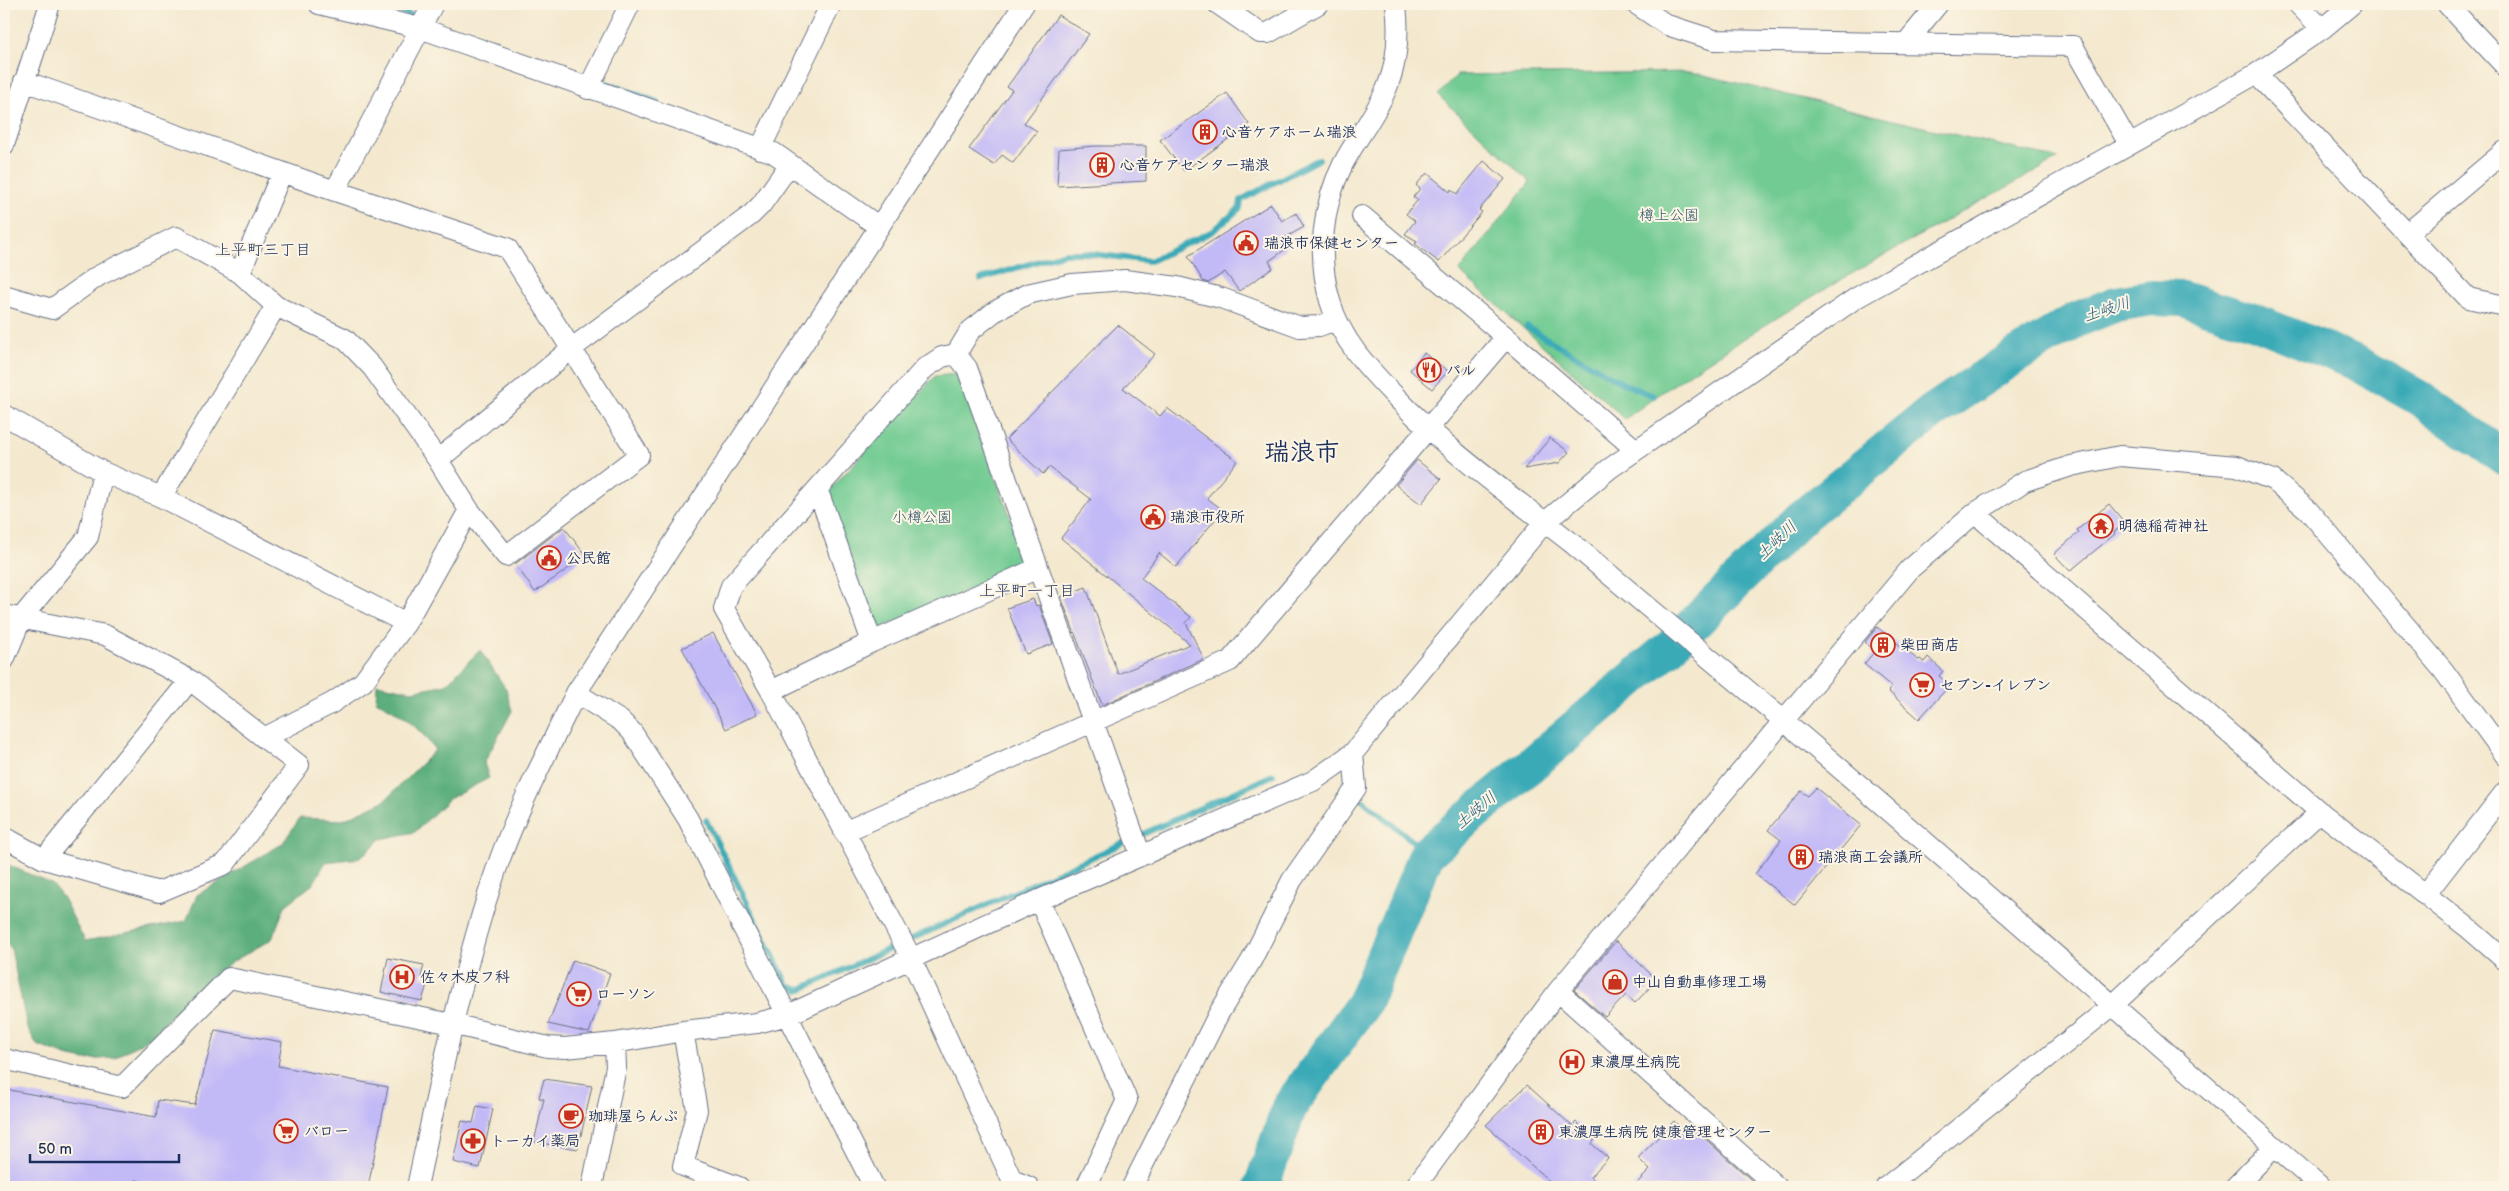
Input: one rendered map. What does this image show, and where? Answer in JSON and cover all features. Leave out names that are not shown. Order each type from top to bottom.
[{"type":"street","points":[[4,145],[50,4]]},
{"type":"street","points":[[319,4],[420,28],[588,89],[774,153],[878,226]]},
{"type":"street","points":[[335,191],[433,4]]},
{"type":"street","points":[[588,89],[630,4]]},
{"type":"street","points":[[760,149],[831,4]]},
{"type":"street","points":[[417,1187],[452,1024],[496,870],[530,790],[576,694],[878,226],[1024,4]]},
{"type":"street","points":[[1218,4],[1260,33],[1268,33],[1318,4]]},
{"type":"street","points":[[1396,4],[1397,50],[1390,81],[1378,110],[1342,166],[1330,197],[1322,249],[1324,270],[1336,320],[1355,352],[1426,429],[1571,543],[1784,721],[2320,1187]]},
{"type":"street","points":[[1636,4],[1667,25],[1714,40],[2073,46],[2129,144]]},
{"type":"street","points":[[1906,43],[1938,4]]},
{"type":"street","points":[[2298,4],[2322,28]]},
{"type":"street","points":[[4,1060],[122,1087],[229,978],[452,1024],[548,1047],[565,1048],[615,1043],[757,1023],[788,1015],[906,948],[1039,900],[1137,845],[1312,781],[1353,753],[1544,523],[1609,469],[1856,298],[2256,74],[2322,28],[2352,4]]},
{"type":"street","points":[[2447,4],[2505,66]]},
{"type":"street","points":[[2256,74],[2468,298],[2505,306]]},
{"type":"street","points":[[4,295],[52,309],[98,276],[176,237],[240,273],[276,306],[345,340],[372,367],[438,460],[468,510],[506,556],[639,455],[507,248],[335,191],[24,81]]},
{"type":"street","points":[[2408,233],[2505,151]]},
{"type":"street","points":[[438,460],[571,350],[752,215],[762,205],[790,164]]},
{"type":"street","points":[[240,273],[282,172]]},
{"type":"street","points":[[1362,216],[1506,337],[1636,450]]},
{"type":"street","points":[[1029,1187],[1012,1180],[906,948],[771,691],[724,609],[731,586],[818,491],[925,368],[942,357],[956,354],[970,330],[994,312],[1027,294],[1072,284],[1126,280],[1177,287],[1221,298],[1300,327],[1319,326],[1336,320]]},
{"type":"street","points":[[161,497],[276,306]]},
{"type":"street","points":[[844,832],[1092,721],[1230,662],[1506,337]]},
{"type":"street","points":[[956,354],[967,368],[1137,845]]},
{"type":"street","points":[[4,415],[103,472],[161,497],[406,622]]},
{"type":"street","points":[[1414,1187],[1558,991],[1910,569],[1975,513],[2025,481],[2071,466],[2120,456],[2237,466],[2273,480],[2315,518],[2443,670],[2505,755]]},
{"type":"street","points":[[4,660],[13,616],[88,537],[103,472]]},
{"type":"street","points":[[818,491],[872,642]]},
{"type":"street","points":[[264,738],[332,703],[363,682],[406,622],[468,510]]},
{"type":"street","points":[[1975,513],[2320,812],[2425,894],[2505,960]]},
{"type":"street","points":[[771,691],[872,642],[1038,568]]},
{"type":"street","points":[[4,837],[44,859],[159,892],[225,864],[299,765],[190,680],[105,635],[13,616]]},
{"type":"street","points":[[44,859],[190,680]]},
{"type":"street","points":[[576,694],[621,721],[648,754],[688,819],[874,1187]]},
{"type":"street","points":[[1132,1187],[1215,1022],[1251,961],[1292,880],[1356,788],[1353,753]]},
{"type":"street","points":[[2425,894],[2505,792]]},
{"type":"street","points":[[1886,1187],[2112,1006],[2320,812]]},
{"type":"street","points":[[1039,900],[1127,1100],[1086,1187]]},
{"type":"street","points":[[1558,991],[1776,1187]]},
{"type":"street","points":[[683,1032],[697,1110],[684,1166],[739,1187]]},
{"type":"street","points":[[592,1187],[616,1067],[615,1043]]},
{"type":"street","points":[[2235,1187],[2274,1147]]},
{"type":"green space","name":"樽上公園","points":[[1691,72],[2058,159],[1783,314],[1677,382],[1625,419],[1459,271],[1530,182],[1438,95],[1457,75]]},
{"type":"green space","name":"小樽公園","points":[[957,374],[1028,564],[877,630],[826,494],[935,376]]},
{"type":"green space","points":[[480,650],[506,689],[512,711],[484,763],[489,778],[449,799],[415,832],[381,839],[360,858],[326,862],[313,884],[285,906],[272,939],[232,962],[170,1017],[153,1036],[114,1058],[85,1060],[66,1056],[37,1045],[27,1027],[11,949],[4,942],[4,863],[52,884],[63,898],[85,941],[186,921],[197,895],[282,844],[300,818],[343,820],[384,801],[435,750],[409,721],[376,701],[377,684],[412,691],[446,684]]},
{"type":"building","points":[[1058,15],[1089,34],[1024,123],[1037,131],[1013,163],[1002,155],[994,165],[969,149],[1012,90],[1007,87]]},
{"type":"building","name":"心音ケアホーム瑞浪","points":[[1227,93],[1249,124],[1184,171],[1160,140]]},
{"type":"building","name":"心音ケアセンター瑞浪","points":[[1095,146],[1146,146],[1146,181],[1057,186],[1059,149]]},
{"type":"building","points":[[1484,161],[1505,179],[1479,210],[1482,212],[1439,262],[1415,244],[1417,241],[1405,234],[1415,221],[1406,214],[1418,200],[1413,197],[1420,189],[1416,185],[1427,173],[1450,192],[1451,189],[1457,194]]},
{"type":"building","name":"瑞浪市保健センター","points":[[1271,204],[1282,221],[1296,213],[1304,227],[1281,240],[1286,249],[1269,261],[1273,268],[1239,291],[1225,272],[1208,283],[1203,281],[1188,256]]},
{"type":"building","points":[[1118,325],[1155,354],[1123,388],[1160,416],[1167,408],[1237,461],[1207,498],[1223,510],[1176,567],[1159,553],[1141,578],[1191,617],[1186,623],[1204,659],[1102,705],[1061,597],[1086,587],[1118,674],[1190,644],[1061,538],[1091,499],[1049,467],[1043,474],[1006,439]]},
{"type":"building","name":"パル","points":[[1424,353],[1448,371],[1432,389],[1410,370]]},
{"type":"building","points":[[1550,438],[1569,452],[1559,463],[1524,469]]},
{"type":"building","points":[[1417,460],[1441,479],[1421,504],[1396,485]]},
{"type":"building","points":[[2109,504],[2125,523],[2114,532],[2115,534],[2070,571],[2054,554],[2079,532],[2077,530]]},
{"type":"building","name":"公民館","points":[[564,527],[586,556],[535,592],[515,564]]},
{"type":"building","points":[[1033,599],[1036,606],[1039,605],[1053,644],[1026,654],[1007,608]]},
{"type":"building","points":[[1877,627],[1918,660],[1920,659],[1924,662],[1928,657],[1943,671],[1939,676],[1950,685],[1919,719],[1888,691],[1892,687],[1864,664],[1875,651],[1865,642]]},
{"type":"building","points":[[713,633],[757,714],[726,729],[682,648]]},
{"type":"building","name":"瑞浪商工会議所","points":[[1816,788],[1861,825],[1795,905],[1755,874],[1781,840],[1768,830],[1801,791],[1808,796]]},
{"type":"building","points":[[1616,941],[1657,980],[1635,1003],[1626,995],[1605,1017],[1574,990]]},
{"type":"building","points":[[388,958],[424,965],[421,977],[429,978],[422,1001],[381,992]]},
{"type":"building","points":[[573,960],[610,973],[589,1033],[548,1024]]},
{"type":"building","points":[[215,1030],[282,1042],[278,1066],[388,1087],[368,1187],[175,1187],[136,1180],[135,1187],[4,1187],[4,1089],[156,1117],[158,1100],[195,1105]]},
{"type":"building","points":[[544,1079],[592,1086],[578,1149],[534,1142],[544,1099],[539,1098]]},
{"type":"building","name":"東濃厚生病院 健康管理センター","points":[[1527,1085],[1572,1126],[1576,1122],[1595,1139],[1592,1144],[1608,1158],[1590,1177],[1601,1187],[1556,1187],[1486,1125]]},
{"type":"building","points":[[477,1106],[493,1109],[480,1168],[453,1162],[462,1121],[473,1123]]},
{"type":"building","points":[[1674,1121],[1685,1133],[1691,1126],[1759,1187],[1633,1187],[1650,1170],[1638,1158]]},
{"type":"waterway","points":[[379,4],[423,19]]},
{"type":"waterway","points":[[595,79],[658,102]]},
{"type":"waterway","points":[[981,279],[1065,253],[1084,253],[1150,261],[1213,231],[1240,208],[1241,200],[1319,159]]},
{"type":"waterway","name":"土岐川","points":[[1261,1187],[1290,1106],[1364,1003],[1427,853],[1669,648],[1801,518],[1932,412],[2014,357],[2076,320],[2116,304],[2152,298],[2182,299],[2256,322],[2357,363],[2419,398],[2505,458]]},
{"type":"waterway","points":[[1527,327],[1624,384],[1654,396]]},
{"type":"waterway","points":[[706,820],[788,986],[799,990],[1273,775]]},
{"type":"waterway","points":[[1364,801],[1427,853]]},
{"type":"place","name":"心音ケアホーム瑞浪","points":[[1205,132]]},
{"type":"place","name":"心音ケアセンター瑞浪","points":[[1102,165]]},
{"type":"place","name":"瑞浪市保健センター","points":[[1246,243]]},
{"type":"place","name":"パル","points":[[1429,370]]},
{"type":"place","name":"瑞浪市役所","points":[[1153,517]]},
{"type":"place","name":"明徳稲荷神社","points":[[2101,526]]},
{"type":"place","name":"公民館","points":[[549,558]]},
{"type":"place","name":"柴田商店","points":[[1883,645]]},
{"type":"place","name":"セブン-イレブン","points":[[1922,685]]},
{"type":"place","name":"瑞浪商工会議所","points":[[1801,857]]},
{"type":"place","name":"佐々木皮フ科","points":[[402,977]]},
{"type":"place","name":"中山自動車修理工場","points":[[1615,982]]},
{"type":"place","name":"ローソン","points":[[579,994]]},
{"type":"place","name":"東濃厚生病院","points":[[1572,1062]]},
{"type":"place","name":"珈琲屋らんぷ","points":[[571,1116]]},
{"type":"place","name":"バロー","points":[[286,1131]]},
{"type":"place","name":"東濃厚生病院 健康管理センター","points":[[1541,1132]]},
{"type":"place","name":"トーカイ薬局","points":[[473,1141]]},
{"type":"district","name":"上平町三丁目","points":[[263,250]]},
{"type":"district","name":"瑞浪市","points":[[1302,452]]},
{"type":"district","name":"上平町一丁目","points":[[1027,591]]}]
